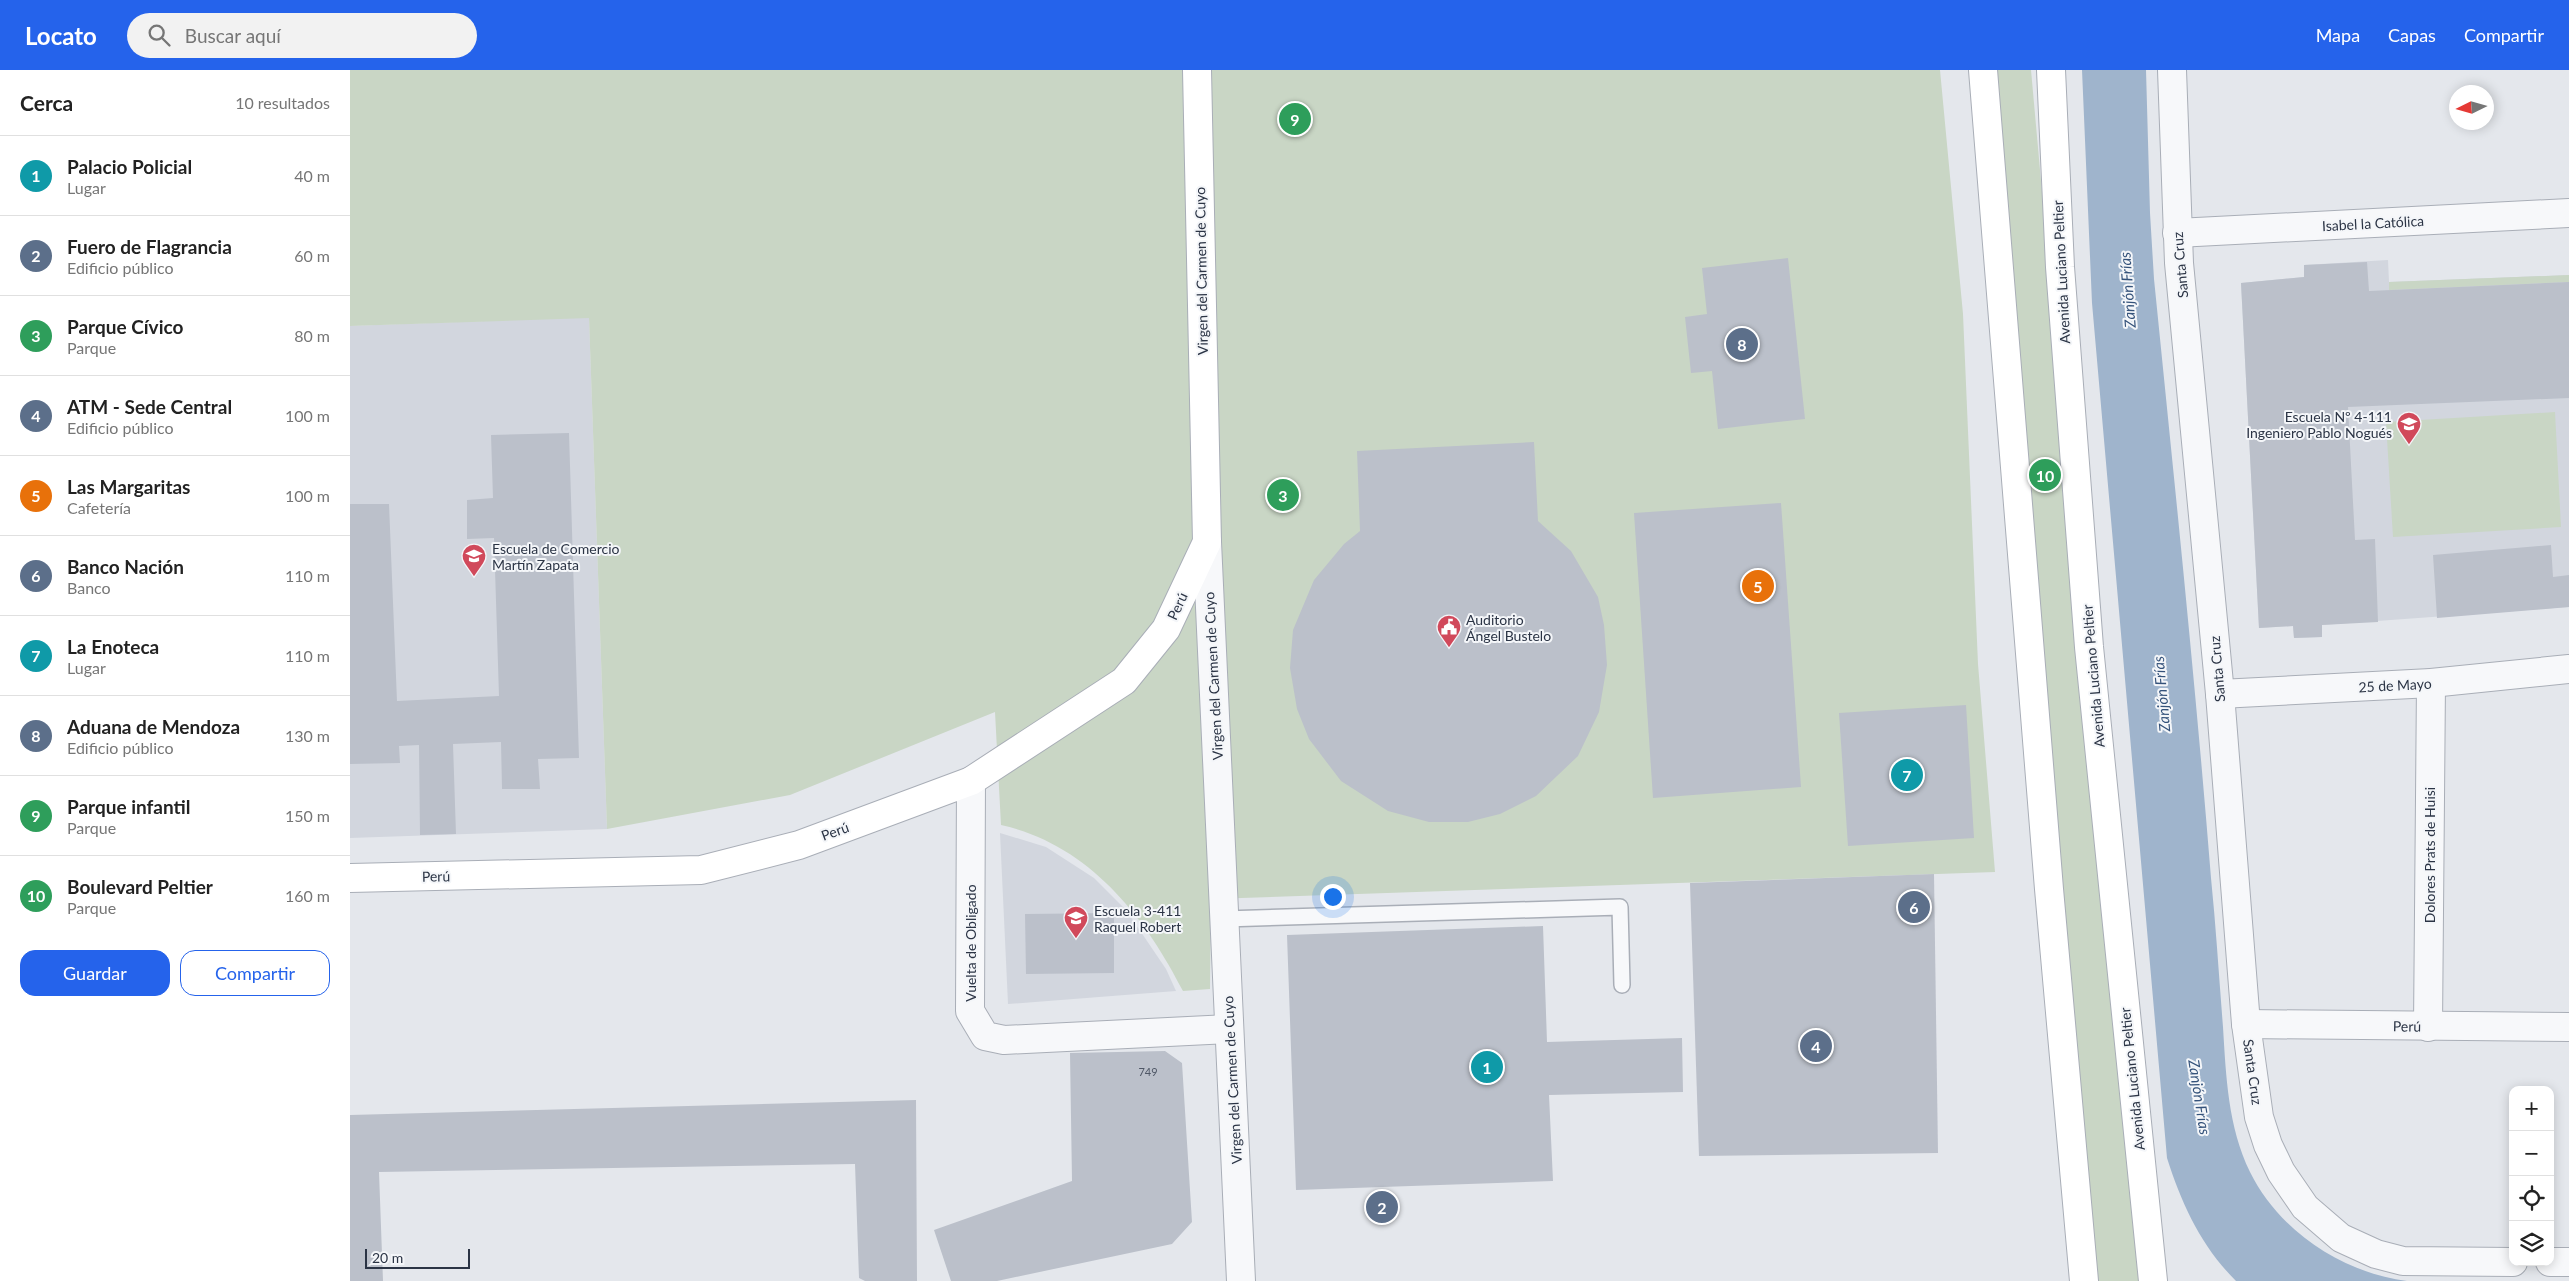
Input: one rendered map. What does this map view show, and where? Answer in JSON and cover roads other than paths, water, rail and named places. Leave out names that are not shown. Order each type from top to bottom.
[{"type":"main road","name":"Virgen del Carmen de Cuyo","points":[[1197,70],[1207,542]]},
{"type":"main road","points":[[1983,70],[2049,888],[2084,1281]]},
{"type":"main road","name":"Avenida Luciano Peltier","points":[[2051,70],[2060,267],[2088,627],[2153,1281]]},
{"type":"main road","name":"Perú","points":[[350,878],[700,870],[799,845],[971,781],[1124,681],[1166,629],[1207,542]]},
{"type":"street","name":"Santa Cruz","points":[[2172,70],[2177,233],[2220,694],[2246,1024],[2259,1117],[2268,1145],[2281,1172],[2305,1207],[2342,1238],[2376,1254],[2403,1261],[2509,1262]]},
{"type":"street","name":"Isabel la Católica","points":[[2177,233],[2569,213]]},
{"type":"street","name":"Virgen del Carmen de Cuyo","points":[[1207,542],[1241,1281]]},
{"type":"street","name":"25 de Mayo","points":[[2220,694],[2431,683],[2569,669]]},
{"type":"street","name":"Dolores Prats de Huisi","points":[[2428,1026],[2431,683]]},
{"type":"street","name":"Vuelta de Obligado","points":[[971,781],[970,1011],[985,1036],[1004,1040],[1229,1028]]},
{"type":"street","name":"Perú","points":[[2246,1024],[2569,1027]]},
{"type":"street","points":[[2554,1262],[2569,1262]]},
{"type":"lane","points":[[1224,919],[1620,907],[1622,985]]},
{"type":"water","name":"Zanjón Frías","points":[[2082,70],[2146,70],[2154,279],[2198,728],[2227,1083],[2237,1137],[2250,1172],[2262,1193],[2278,1213],[2296,1230],[2315,1246],[2337,1259],[2360,1269],[2407,1281],[2236,1281],[2213,1254],[2194,1224],[2179,1192],[2167,1158],[2092,303]]},
{"type":"place","name":"Parque infantil","points":[[1295,119]]},
{"type":"place","name":"Aduana de Mendoza","points":[[1742,344]]},
{"type":"place","name":"Escuela Nº 4-111 Ingeniero Pablo Nogués","points":[[2409,445]]},
{"type":"place","name":"Boulevard Peltier","points":[[2045,475]]},
{"type":"place","name":"Parque Cívico","points":[[1283,495]]},
{"type":"place","name":"Escuela de Comercio Martín Zapata","points":[[474,577]]},
{"type":"place","name":"Las Margaritas","points":[[1758,586]]},
{"type":"place","name":"Auditorio Ángel Bustelo","points":[[1449,648]]},
{"type":"place","name":"La Enoteca","points":[[1907,775]]},
{"type":"place","name":"Banco Nación","points":[[1914,907]]},
{"type":"place","name":"Escuela 3-411 Raquel Robert","points":[[1076,939]]},
{"type":"place","name":"ATM - Sede Central","points":[[1816,1046]]},
{"type":"place","name":"Palacio Policial","points":[[1487,1067]]},
{"type":"place","name":"Fuero de Flagrancia","points":[[1382,1207]]}]
